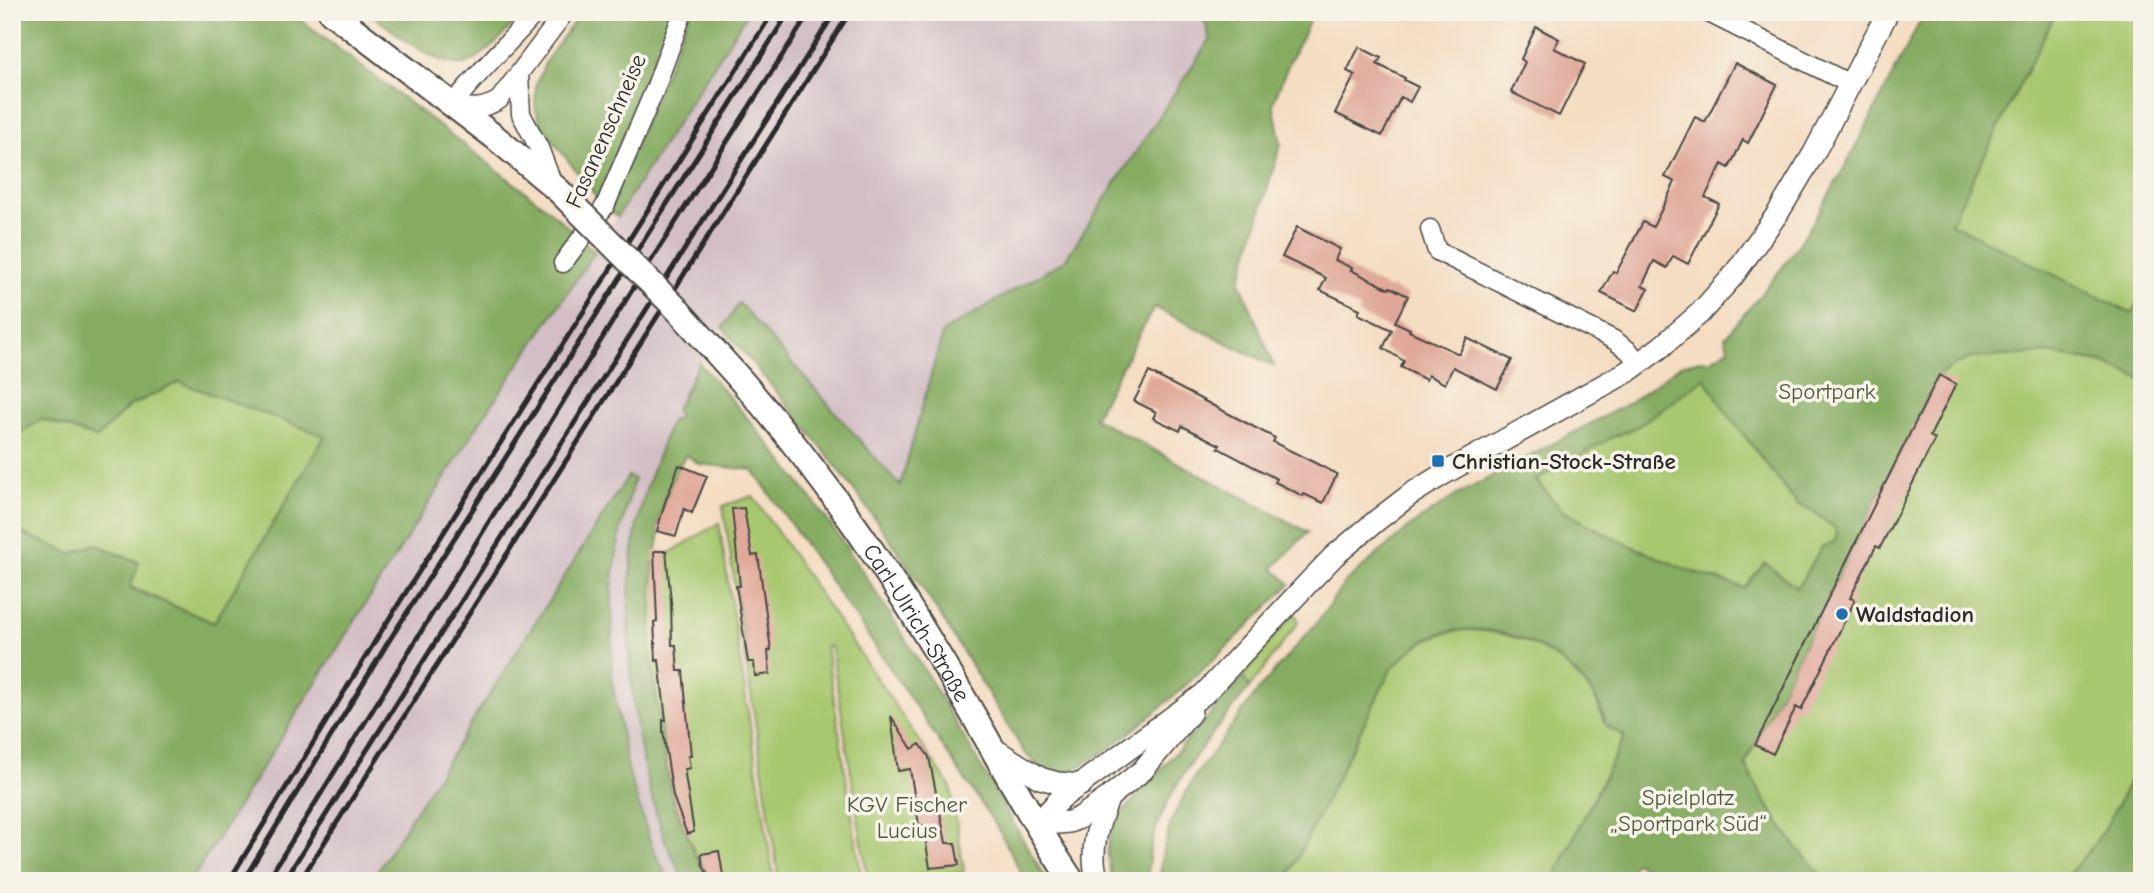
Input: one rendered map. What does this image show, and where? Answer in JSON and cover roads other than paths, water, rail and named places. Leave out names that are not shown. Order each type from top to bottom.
[{"type":"main road","name":"Carl-Ulrich-Straße","points":[[331,12],[453,104],[556,188],[667,299],[739,378],[807,462],[865,542],[934,648],[1036,825],[1072,881]]},
{"type":"street","points":[[536,12],[499,54],[478,73],[453,104],[473,109],[489,106],[499,100],[565,12]]},
{"type":"street","name":"Fasanenschneise","points":[[563,263],[605,206],[655,89],[683,12]]},
{"type":"street","points":[[1707,12],[1850,84]]},
{"type":"street","points":[[1036,825],[1069,822],[1079,818],[1143,771],[1204,694],[1277,614],[1334,556],[1402,501],[1445,472],[1639,364],[1700,313],[1769,227],[1797,182],[1888,12]]},
{"type":"street","points":[[519,73],[521,114],[556,188]]},
{"type":"street","points":[[1430,229],[1437,251],[1614,340],[1629,351],[1639,364]]},
{"type":"street","points":[[1036,825],[1060,799],[1204,694]]},
{"type":"street","points":[[993,749],[1040,778],[1081,785]]},
{"type":"street","points":[[1098,881],[1094,866],[1094,846],[1109,797]]},
{"type":"railway","points":[[229,881],[377,638],[773,12]]},
{"type":"railway","points":[[243,881],[387,644],[789,12]]},
{"type":"railway","points":[[267,881],[629,295],[810,12]]},
{"type":"railway","points":[[284,881],[835,12]]},
{"type":"railway","points":[[300,881],[850,12]]},
{"type":"place","name":"Christian-Stock-Straße","points":[[1438,461]]},
{"type":"place","name":"Waldstadion","points":[[1842,614]]},
{"type":"park label","name":"Sportpark","points":[[1827,391]]},
{"type":"park label","name":"Spielplatz „Sportpark Süd“","points":[[1688,810]]},
{"type":"park label","name":"KGV Fischer Lucius","points":[[907,817]]}]
